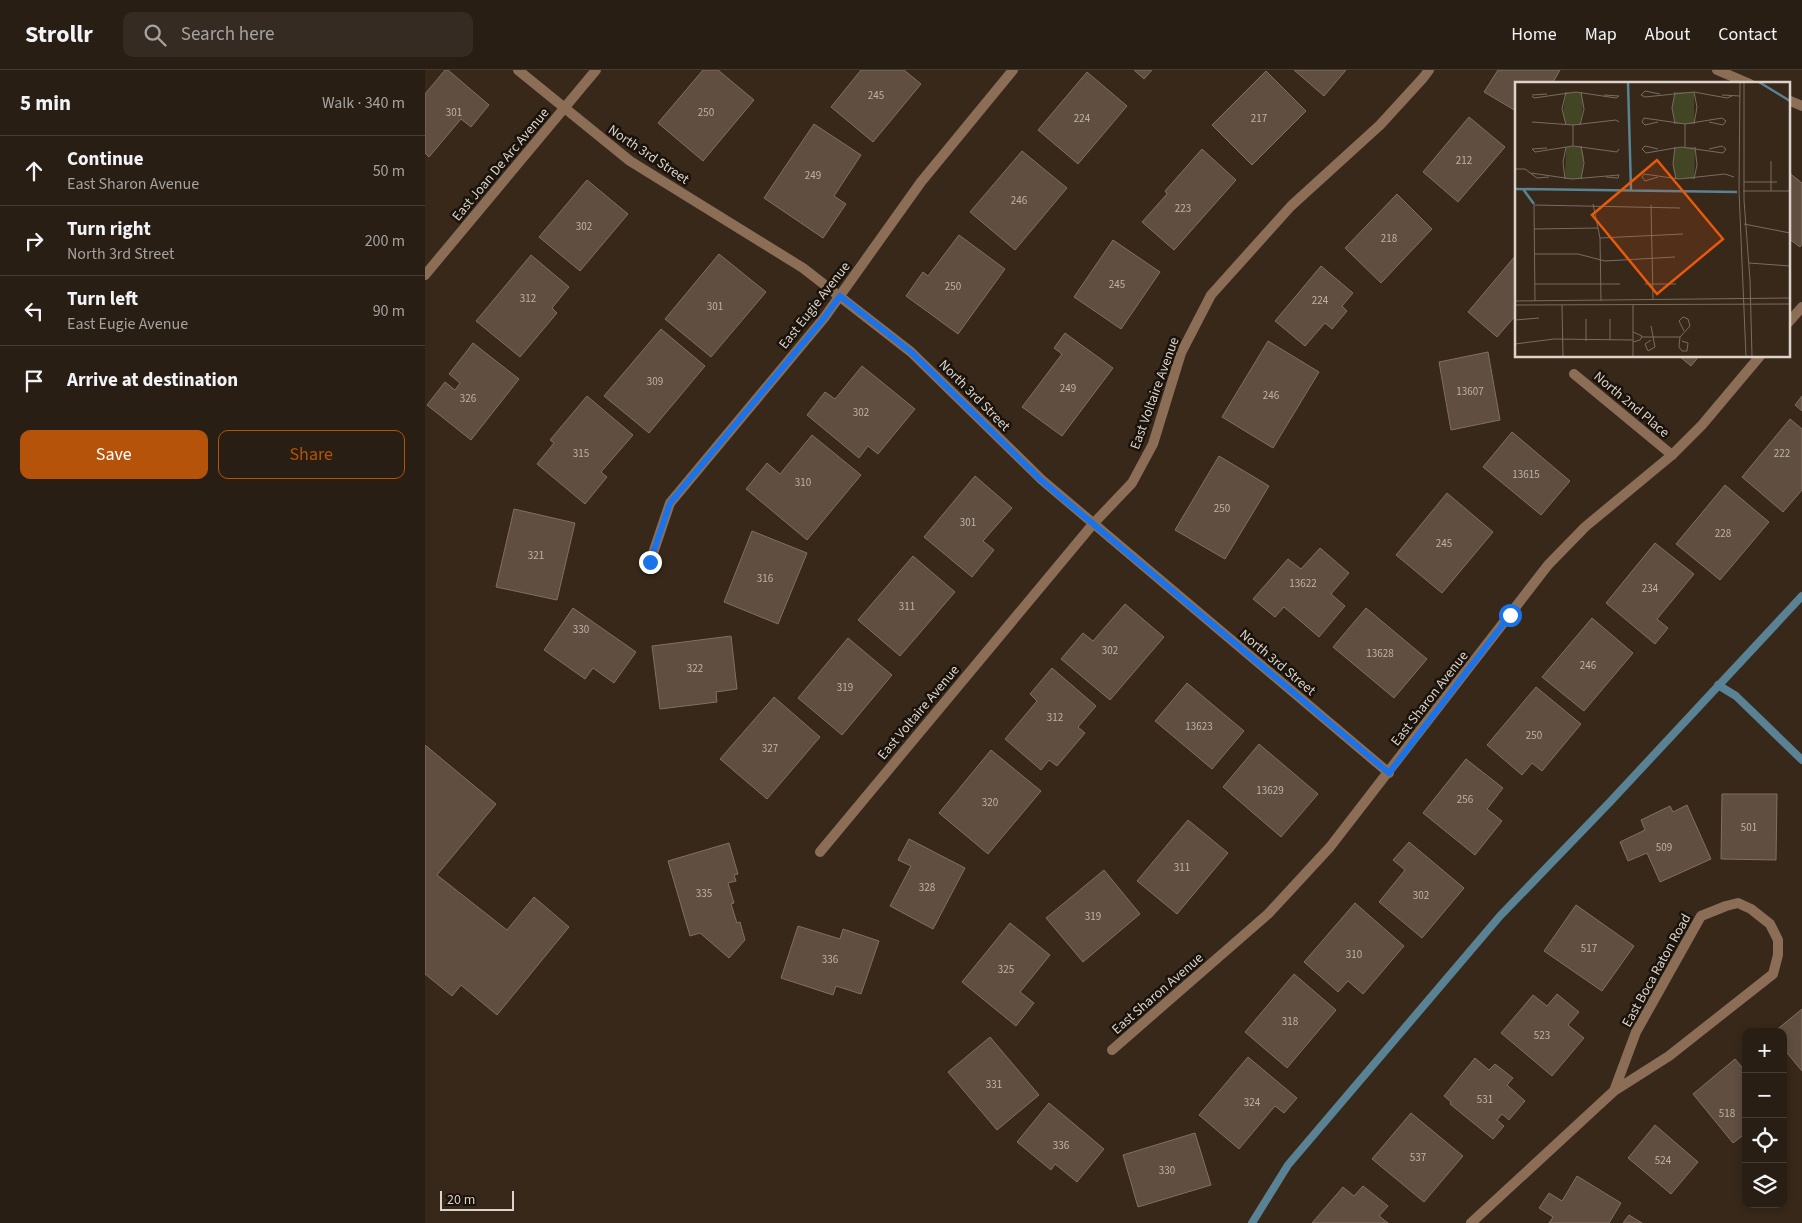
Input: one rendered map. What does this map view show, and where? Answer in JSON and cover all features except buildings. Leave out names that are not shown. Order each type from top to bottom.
[{"type":"street","name":"North 3rd Street","points":[[518,70],[630,161],[803,268],[911,352],[1041,480],[1389,773]]},
{"type":"street","name":"East Joan De Arc Avenue","points":[[425,275],[596,70]]},
{"type":"street","name":"East Eugie Avenue","points":[[650,562],[670,503],[824,318],[921,182],[1013,70]]},
{"type":"street","name":"East Voltaire Avenue","points":[[819,852],[1093,524],[1132,483],[1153,444],[1181,353],[1211,295],[1291,206],[1380,125],[1429,70]]},
{"type":"street","points":[[1717,70],[1746,82]]},
{"type":"street","points":[[1789,100],[1802,106]]},
{"type":"street","points":[[1789,322],[1802,307]]},
{"type":"street","name":"East Sharon Avenue","points":[[1112,1050],[1268,914],[1331,847],[1548,565],[1585,526],[1672,455],[1703,425],[1759,358]]},
{"type":"street","name":"North 2nd Place","points":[[1575,374],[1672,455]]},
{"type":"street","name":"East Boca Raton Road","points":[[1471,1223],[1614,1091],[1669,1056],[1773,974],[1778,955],[1778,940],[1769,924],[1751,909],[1738,903],[1701,916],[1636,1032],[1614,1091]]},
{"type":"waterway","points":[[1252,1223],[1288,1165],[1500,916],[1609,803],[1802,596]]},
{"type":"waterway","points":[[1718,685],[1736,696],[1802,760]]},
{"type":"route","points":[[650,562],[670,503],[824,318],[840,296],[911,352],[1041,480],[1389,773],[1510,615]]}]
